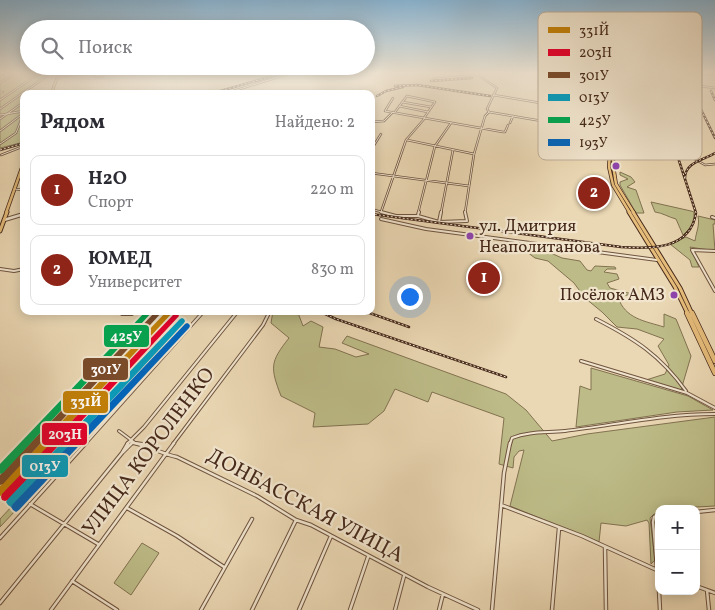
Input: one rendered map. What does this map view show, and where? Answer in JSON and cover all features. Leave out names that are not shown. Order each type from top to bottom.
[{"type":"main road","points":[[610,160],[609,167],[613,185],[675,287],[715,373]]},
{"type":"main road","points":[[613,160],[614,177],[620,192],[680,288],[715,361]]},
{"type":"main road","points":[[0,231],[20,173]]},
{"type":"street","points":[[0,109],[11,101]]},
{"type":"street","points":[[391,101],[385,110],[504,132],[514,116]]},
{"type":"street","points":[[380,212],[406,140],[435,102],[433,101]]},
{"type":"street","points":[[489,112],[487,111],[491,101]]},
{"type":"street","points":[[375,122],[384,121],[402,102],[431,107]]},
{"type":"street","points":[[0,119],[20,105]]},
{"type":"street","points":[[398,106],[428,112]]},
{"type":"street","points":[[0,115],[20,112]]},
{"type":"street","points":[[489,112],[538,120]]},
{"type":"street","points":[[375,211],[396,216],[418,216],[440,222],[466,221],[465,215],[474,154],[485,116],[489,112]]},
{"type":"street","points":[[0,131],[20,115]]},
{"type":"street","points":[[0,144],[16,132],[20,122]]},
{"type":"street","points":[[418,216],[435,146],[452,122]]},
{"type":"street","points":[[375,143],[380,134]]},
{"type":"street","points":[[406,140],[474,154]]},
{"type":"street","points":[[2,155],[20,148]]},
{"type":"street","points":[[440,222],[453,150]]},
{"type":"street","points":[[698,160],[705,165],[715,164]]},
{"type":"street","points":[[375,174],[469,186]]},
{"type":"street","points":[[14,189],[20,190]]},
{"type":"street","points":[[4,220],[20,215]]},
{"type":"street","points":[[380,219],[426,229],[659,260]]},
{"type":"street","points":[[715,252],[692,249],[715,291]]},
{"type":"street","points":[[0,269],[20,270]]},
{"type":"street","points":[[0,538],[200,315]]},
{"type":"street","points":[[0,603],[122,453],[128,443],[132,441],[235,315]]},
{"type":"street","name":"УЛИЦА КОРОЛЕНКО","points":[[51,610],[98,544],[263,325],[268,315]]},
{"type":"street","points":[[596,319],[648,348],[669,367],[687,393]]},
{"type":"street","points":[[581,360],[687,393],[715,408]]},
{"type":"street","points":[[492,610],[501,505],[510,440],[515,436],[690,415],[715,414]]},
{"type":"street","name":"ДОНБАССКАЯ УЛИЦА","points":[[119,431],[132,441],[165,455],[178,457],[257,496],[296,520],[478,610]]},
{"type":"street","points":[[30,504],[98,544]]},
{"type":"street","points":[[501,505],[655,569]]},
{"type":"street","points":[[127,508],[170,531],[192,548],[224,567]]},
{"type":"street","points":[[700,512],[715,510]]},
{"type":"street","points":[[655,516],[653,522],[655,541]]},
{"type":"street","points":[[203,609],[224,567],[252,519]]},
{"type":"street","points":[[252,610],[296,520]]},
{"type":"street","points":[[552,610],[559,528]]},
{"type":"street","points":[[299,610],[331,536]]},
{"type":"street","points":[[605,547],[606,610]]},
{"type":"street","points":[[350,610],[368,556]]},
{"type":"street","points":[[395,610],[405,575]]},
{"type":"street","points":[[72,581],[117,610]]},
{"type":"street","points":[[700,587],[715,593]]},
{"type":"street","points":[[707,590],[710,610]]},
{"type":"street","points":[[440,610],[443,594]]},
{"type":"street","points":[[659,595],[660,610]]},
{"type":"shaded area","points":[[0,101],[20,101],[20,143],[0,148]]},
{"type":"shaded area","points":[[620,172],[631,177],[635,182],[627,187],[636,190],[644,213],[636,213],[620,185],[620,182],[628,179],[620,175]]},
{"type":"shaded area","points":[[651,202],[694,212],[694,224],[683,235],[676,219],[655,212]]},
{"type":"shaded area","points":[[698,216],[715,220],[715,224],[713,224],[715,251],[690,247],[699,267],[692,267],[690,260],[670,244],[686,237],[695,241]]},
{"type":"shaded area","points":[[503,239],[528,243],[562,258],[580,261],[587,270],[591,271],[595,266],[615,267],[616,269],[607,269],[604,272],[617,274],[619,279],[607,283],[610,288],[632,294],[618,297],[625,310],[636,318],[664,327],[664,314],[676,319],[691,356],[681,390],[646,380],[665,374],[669,365],[658,346],[664,339],[637,329],[617,327],[585,298],[574,283],[548,261],[535,258],[515,243]]},
{"type":"shaded area","points":[[272,315],[299,315],[303,326],[311,321],[323,327],[319,347],[335,349],[356,357],[369,354],[342,343],[347,336],[506,394],[526,410],[552,441],[587,434],[715,417],[715,506],[655,505],[655,514],[650,518],[655,560],[651,564],[649,523],[647,520],[626,526],[601,523],[599,542],[510,506],[524,450],[519,451],[514,457],[513,468],[499,464],[504,418],[432,392],[428,402],[395,389],[384,411],[368,424],[313,427],[315,413],[281,396],[277,386],[274,371],[275,359],[289,338],[271,323]]},
{"type":"shaded area","points":[[591,368],[688,396],[713,410],[677,412],[576,427],[580,386],[591,390]]},
{"type":"shaded area","points":[[99,413],[97,424],[0,527],[0,519]]},
{"type":"shaded area","points":[[142,543],[159,553],[131,595],[114,583]]},
{"type":"railway","points":[[702,111],[715,138]]},
{"type":"railway","points":[[0,150],[20,144]]},
{"type":"railway","points":[[702,159],[715,153]]},
{"type":"railway","points":[[375,215],[621,247],[645,248],[668,245],[678,241],[686,234],[692,225],[696,213],[679,160]]},
{"type":"railway","points":[[685,178],[688,168],[700,160]]},
{"type":"railway","points":[[328,315],[506,377]]},
{"type":"railway","points":[[375,315],[409,327]]},
{"type":"transit line","name":"425У","points":[[0,470],[146,315]]},
{"type":"transit line","name":"301У","points":[[0,481],[156,315]]},
{"type":"transit line","name":"331Й","points":[[0,492],[167,315]]},
{"type":"transit line","name":"203Н","points":[[5,497],[176,316]]},
{"type":"transit line","name":"013У","points":[[11,502],[182,321]]},
{"type":"transit line","name":"193У","points":[[16,507],[187,326]]},
{"type":"place","name":"ЮМЕД","points":[[594,193]]},
{"type":"place","name":"ул. Дмитрия Неаполитанова","points":[[470,236]]},
{"type":"place","name":"H2O","points":[[484,278]]},
{"type":"place","name":"Посёлок АМЗ","points":[[674,295]]}]
